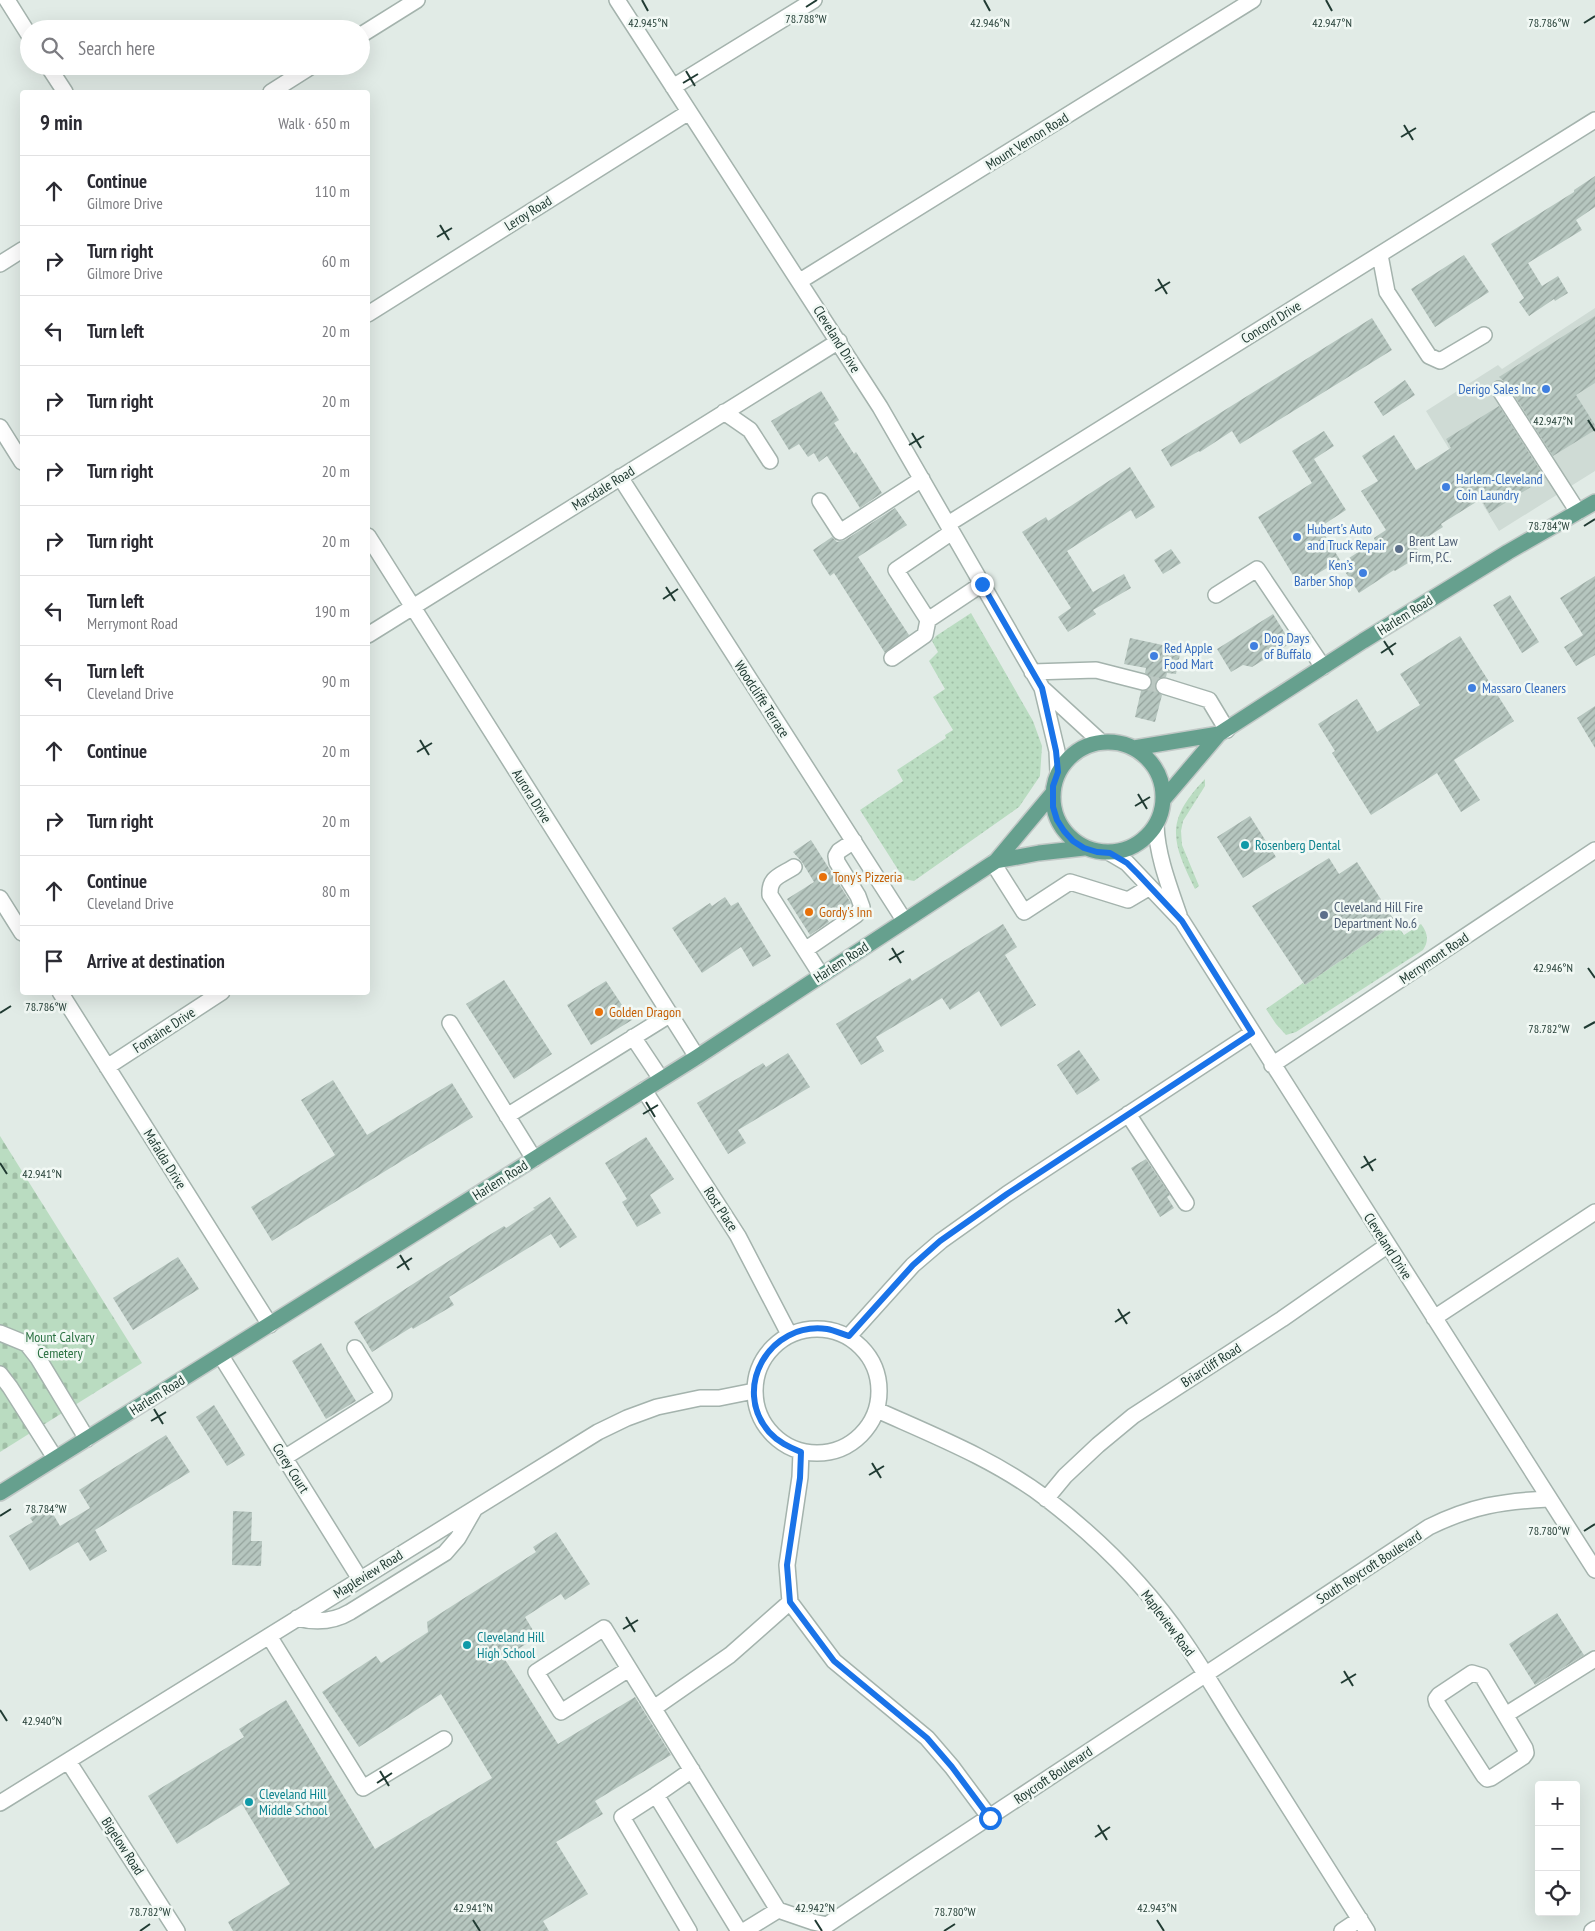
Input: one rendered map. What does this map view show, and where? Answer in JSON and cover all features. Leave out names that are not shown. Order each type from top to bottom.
[{"type":"main road","name":"Harlem Road","points":[[1164,800],[1175,784],[1223,732],[1323,667],[1508,552],[1595,502]]},
{"type":"main road","name":"Harlem Road","points":[[1134,748],[1223,732]]},
{"type":"main road","points":[[1112,742],[1134,748],[1153,764],[1162,787],[1164,800],[1156,825],[1148,836],[1137,845],[1124,851],[1110,853],[1084,848],[1073,841],[1060,826],[1053,807],[1052,794],[1058,772],[1072,755],[1090,744],[1112,742]]},
{"type":"main road","name":"Harlem Road","points":[[0,1493],[644,1090],[995,862],[1052,794]]},
{"type":"main road","name":"Harlem Road","points":[[995,862],[1039,853],[1084,848]]},
{"type":"street","points":[[6,0],[20,22]]},
{"type":"street","points":[[370,29],[417,0]]},
{"type":"street","name":"Cleveland Drive","points":[[617,0],[839,341],[922,479],[1042,688],[1101,742]]},
{"type":"street","points":[[673,87],[814,0]]},
{"type":"street","name":"Mount Vernon Road","points":[[800,282],[1253,0]]},
{"type":"street","points":[[54,75],[63,90]]},
{"type":"street","points":[[274,90],[298,75]]},
{"type":"street","name":"Leroy Road","points":[[370,313],[689,112]]},
{"type":"street","name":"Concord Drive","points":[[928,620],[896,570],[950,528],[1595,120]]},
{"type":"street","points":[[0,264],[20,251]]},
{"type":"street","points":[[1380,255],[1388,292],[1429,356],[1440,361],[1484,335]]},
{"type":"street","name":"Marsdale Road","points":[[370,634],[839,341]]},
{"type":"street","points":[[1500,389],[1578,512]]},
{"type":"street","points":[[724,412],[750,430],[770,461]]},
{"type":"street","points":[[0,427],[20,459]]},
{"type":"street","name":"Woodcliffe Terrace","points":[[620,477],[904,920]]},
{"type":"street","points":[[820,501],[840,532],[922,479]]},
{"type":"street","name":"Aurora Drive","points":[[370,539],[697,1056]]},
{"type":"street","points":[[1216,595],[1257,569],[1323,667]]},
{"type":"street","points":[[892,658],[926,635],[928,620],[982,584]]},
{"type":"street","points":[[1032,672],[1096,670],[1144,682]]},
{"type":"street","points":[[1164,686],[1209,700],[1223,732]]},
{"type":"street","name":"Cleveland Drive","points":[[1042,688],[1056,751],[1058,772]]},
{"type":"street","name":"Cleveland Drive","points":[[1156,825],[1160,854],[1182,921]]},
{"type":"street","points":[[805,950],[856,915],[862,907],[858,896],[837,862],[836,856],[839,851],[854,842]]},
{"type":"street","name":"Merrymont Road","points":[[1272,1065],[1595,850]]},
{"type":"street","name":"Cleveland Drive","points":[[1110,853],[1127,863],[1182,921],[1595,1569]]},
{"type":"street","points":[[995,862],[1024,912],[1070,882],[1128,900],[1150,887]]},
{"type":"street","points":[[794,867],[772,881],[769,885],[770,895],[821,975]]},
{"type":"street","points":[[0,898],[20,930]]},
{"type":"street","name":"Mafalda Drive","points":[[62,995],[270,1325]]},
{"type":"street","name":"Fontaine Drive","points":[[107,1067],[217,995]]},
{"type":"street","points":[[507,1116],[670,1014]]},
{"type":"street","points":[[450,1023],[534,1159]]},
{"type":"street","points":[[849,1336],[913,1265],[940,1241],[1007,1194],[1252,1033]]},
{"type":"street","points":[[634,1037],[661,1079]]},
{"type":"street","name":"Rost Place","points":[[644,1090],[738,1236],[789,1334]]},
{"type":"street","points":[[1128,1114],[1186,1203]]},
{"type":"street","points":[[1434,1318],[1595,1212]]},
{"type":"street","name":"Briarcliff Road","points":[[1046,1499],[1098,1445],[1133,1416],[1282,1319],[1388,1245]]},
{"type":"street","points":[[806,1328],[828,1329],[849,1336],[872,1361],[880,1388],[877,1410],[867,1428],[852,1444],[823,1453],[801,1452],[786,1446],[769,1432],[758,1413],[754,1391],[759,1365],[772,1347],[789,1334],[806,1328]]},
{"type":"street","points":[[0,1332],[28,1344],[87,1439]]},
{"type":"street","points":[[284,1458],[384,1395],[355,1348]]},
{"type":"street","name":"Corey Court","points":[[221,1356],[360,1579]]},
{"type":"street","points":[[0,1374],[55,1458]]},
{"type":"street","name":"Mapleview Road","points":[[0,1803],[598,1432],[627,1418],[657,1408],[700,1398],[719,1398],[754,1391]]},
{"type":"street","name":"Mapleview Road","points":[[877,1410],[953,1443],[1004,1470],[1046,1499],[1091,1536],[1141,1587],[1183,1640],[1364,1925]]},
{"type":"street","points":[[801,1452],[800,1478],[787,1565],[790,1602],[834,1661],[927,1738],[952,1767],[990,1818]]},
{"type":"street","name":"South Roycroft Boulevard","points":[[1205,1675],[1429,1527],[1455,1514],[1479,1506],[1500,1502],[1549,1499]]},
{"type":"street","points":[[298,1618],[312,1622],[339,1618],[422,1568],[445,1553],[458,1538],[475,1508]]},
{"type":"street","points":[[654,1708],[730,1655],[790,1602]]},
{"type":"street","points":[[629,1669],[561,1712],[536,1672],[604,1628],[778,1910],[744,1931]]},
{"type":"street","points":[[269,1636],[363,1788],[444,1739]]},
{"type":"street","points":[[1507,1714],[1595,1659]]},
{"type":"street","points":[[1472,1674],[1477,1674],[1482,1676],[1507,1714],[1526,1753],[1492,1778],[1487,1779],[1436,1699],[1439,1694],[1472,1674]]},
{"type":"street","name":"Roycroft Boulevard","points":[[778,1910],[827,1926],[1205,1675]]},
{"type":"street","name":"Bigelow Road","points":[[68,1761],[178,1931]]},
{"type":"street","points":[[689,1931],[622,1817],[692,1770]]},
{"type":"street","points":[[656,1795],[739,1931]]},
{"type":"street","points":[[1342,1931],[1364,1925]]},
{"type":"shaded area","points":[[1595,308],[1595,471],[1499,531],[1426,411],[1498,365],[1502,369]]},
{"type":"green space","points":[[971,613],[1033,721],[1042,746],[1040,776],[1019,807],[914,881],[904,879],[860,810],[903,781],[897,770],[946,738],[945,735],[953,730],[933,697],[945,689],[929,661],[938,652],[932,641],[936,636]]},
{"type":"green space","points":[[1205,779],[1205,786],[1183,821],[1181,831],[1182,845],[1199,886],[1195,889],[1181,857],[1176,831],[1183,807]]},
{"type":"green space","points":[[1396,923],[1404,935],[1421,924],[1427,937],[1423,950],[1296,1032],[1286,1035],[1266,1009],[1303,983],[1305,985]]},
{"type":"green space","name":"Mount Calvary Cemetery","points":[[0,1136],[142,1363],[0,1452]]},
{"type":"building","points":[[1595,176],[1595,207],[1576,220],[1582,230],[1528,263],[1542,286],[1558,276],[1568,293],[1555,301],[1554,299],[1529,316],[1519,302],[1524,298],[1491,244],[1574,192],[1574,190]]},
{"type":"building","points":[[1464,255],[1489,292],[1435,327],[1411,289]]},
{"type":"building","name":"Derigo Sales Inc","points":[[1595,316],[1595,383],[1576,395],[1595,425],[1595,430],[1553,456],[1507,384],[1499,377]]},
{"type":"building","points":[[1372,318],[1392,350],[1240,444],[1232,431],[1200,452],[1171,467],[1161,450]]},
{"type":"building","points":[[1405,380],[1415,395],[1383,416],[1374,402]]},
{"type":"building","points":[[821,391],[839,420],[834,423],[854,454],[856,452],[882,493],[860,508],[827,456],[819,462],[814,453],[808,457],[799,444],[789,450],[771,421]]},
{"type":"building","points":[[1499,406],[1545,478],[1489,513],[1481,499],[1441,524],[1443,527],[1415,545],[1421,555],[1359,593],[1340,564],[1375,541],[1374,538],[1386,530],[1361,491],[1378,481],[1362,456],[1394,435],[1416,470],[1451,448],[1446,439]]},
{"type":"building","name":"Hubert's Auto and Truck Repair","points":[[1324,431],[1334,446],[1314,459],[1346,510],[1320,527],[1340,560],[1299,585],[1258,517],[1312,483],[1292,451]]},
{"type":"building","points":[[1130,467],[1155,507],[1136,519],[1131,510],[1067,551],[1093,592],[1124,574],[1131,588],[1093,610],[1096,614],[1068,632],[1058,617],[1071,608],[1022,532],[1046,517],[1048,521]]},
{"type":"building","points":[[895,508],[907,525],[858,557],[909,635],[885,653],[834,573],[830,576],[813,550],[832,537],[837,542],[845,540]]},
{"type":"building","points":[[1171,549],[1181,563],[1163,574],[1154,560]]},
{"type":"building","points":[[1595,576],[1595,655],[1576,666],[1564,647],[1583,635],[1560,598]]},
{"type":"building","points":[[1510,595],[1539,642],[1522,653],[1493,605]]},
{"type":"building","name":"Dog Days of Buffalo","points":[[1273,614],[1291,643],[1252,667],[1243,665],[1231,672],[1217,649]]},
{"type":"building","points":[[1460,636],[1514,721],[1454,760],[1480,800],[1461,812],[1437,773],[1371,815],[1332,753],[1335,751],[1318,724],[1357,699],[1377,732],[1420,705],[1400,674]]},
{"type":"building","points":[[1130,638],[1181,649],[1176,674],[1167,673],[1166,677],[1158,679],[1155,683],[1155,689],[1162,695],[1155,722],[1135,717],[1141,691],[1150,688],[1152,680],[1145,673],[1146,668],[1124,664]]},
{"type":"building","points":[[1595,706],[1595,748],[1577,718]]},
{"type":"building","name":"Rosenberg Dental","points":[[1250,816],[1276,857],[1243,878],[1217,837]]},
{"type":"building","points":[[811,840],[851,903],[827,919],[829,922],[810,935],[787,899],[814,882],[802,862],[793,852]]},
{"type":"building","name":"Cleveland Hill Fire Department No.6","points":[[1329,858],[1339,874],[1357,862],[1396,923],[1305,985],[1252,906]]},
{"type":"building","points":[[725,897],[731,906],[738,902],[771,956],[753,967],[741,947],[702,973],[672,928],[710,903],[712,906]]},
{"type":"building","points":[[1003,924],[1017,947],[1005,955],[1036,1005],[1001,1027],[979,991],[950,1010],[942,998],[876,1037],[884,1051],[861,1065],[836,1024],[910,978],[912,981]]},
{"type":"building","points":[[504,980],[552,1054],[514,1079],[466,1004]]},
{"type":"building","name":"Golden Dragon","points":[[606,981],[632,1020],[591,1045],[567,1005]]},
{"type":"building","points":[[1079,1050],[1100,1080],[1077,1095],[1057,1065]]},
{"type":"building","points":[[788,1053],[810,1087],[738,1130],[746,1143],[728,1154],[697,1103],[763,1063],[766,1067]]},
{"type":"building","points":[[333,1080],[367,1135],[452,1083],[473,1117],[272,1241],[251,1207],[335,1155],[301,1100]]},
{"type":"building","points":[[646,1137],[674,1179],[650,1195],[661,1213],[637,1227],[622,1202],[627,1199],[605,1163]]},
{"type":"building","points":[[1146,1159],[1170,1195],[1167,1197],[1174,1208],[1160,1217],[1131,1168]]},
{"type":"building","points":[[550,1197],[577,1237],[560,1248],[551,1234],[449,1297],[454,1305],[413,1329],[412,1327],[372,1352],[354,1322],[486,1237],[504,1226],[506,1228]]},
{"type":"building","points":[[178,1257],[199,1289],[133,1330],[113,1298]]},
{"type":"building","points":[[321,1343],[356,1401],[326,1419],[292,1361]]},
{"type":"building","points":[[214,1405],[245,1455],[227,1466],[196,1417]]},
{"type":"building","points":[[166,1435],[190,1472],[95,1530],[107,1551],[90,1561],[78,1542],[30,1571],[9,1536],[33,1522],[30,1518],[49,1507],[60,1526],[90,1508],[79,1490]]},
{"type":"building","points":[[233,1511],[252,1512],[251,1541],[262,1541],[261,1566],[232,1565]]},
{"type":"building","name":"Cleveland Hill Middle School","points":[[556,1532],[590,1584],[565,1600],[561,1594],[525,1617],[537,1637],[504,1658],[558,1744],[635,1697],[671,1755],[595,1801],[603,1814],[556,1842],[588,1894],[543,1921],[549,1931],[233,1931],[228,1922],[290,1884],[242,1804],[177,1844],[148,1796],[244,1737],[239,1729],[286,1700],[375,1849],[492,1778],[441,1694],[359,1747],[322,1692],[376,1656],[381,1663],[428,1632],[427,1622],[536,1552],[533,1547]]},
{"type":"building","points":[[1557,1613],[1584,1655],[1535,1685],[1509,1644]]},
{"type":"tunnel","points":[[1143,682],[1164,686]]},
{"type":"place","name":"Derigo Sales Inc","points":[[1546,389]]},
{"type":"place","name":"Harlem-Cleveland Coin Laundry","points":[[1446,487]]},
{"type":"place","name":"Hubert's Auto and Truck Repair","points":[[1297,537]]},
{"type":"place","name":"Brent Law Firm, P.C.","points":[[1399,549]]},
{"type":"place","name":"Ken’s Barber Shop","points":[[1363,573]]},
{"type":"place","name":"Dog Days of Buffalo","points":[[1254,646]]},
{"type":"place","name":"Red Apple Food Mart","points":[[1154,656]]},
{"type":"place","name":"Massaro Cleaners","points":[[1472,688]]},
{"type":"place","name":"Rosenberg Dental","points":[[1245,845]]},
{"type":"place","name":"Tony's Pizzeria","points":[[823,877]]},
{"type":"place","name":"Gordy's Inn","points":[[809,912]]},
{"type":"place","name":"Cleveland Hill Fire Department No.6","points":[[1324,915]]},
{"type":"place","name":"Golden Dragon","points":[[599,1012]]},
{"type":"place","name":"Cleveland Hill High School","points":[[467,1645]]},
{"type":"place","name":"Cleveland Hill Middle School","points":[[249,1802]]},
{"type":"route","points":[[982,584],[1042,688],[1056,751],[1058,772],[1052,794],[1057,820],[1073,841],[1084,848],[1110,853],[1127,863],[1182,921],[1252,1033],[1007,1194],[940,1241],[913,1265],[849,1336],[828,1329],[806,1328],[789,1334],[772,1347],[759,1365],[754,1391],[758,1413],[769,1432],[786,1446],[801,1452],[800,1478],[787,1565],[790,1602],[834,1661],[927,1738],[952,1767],[990,1818]]}]
